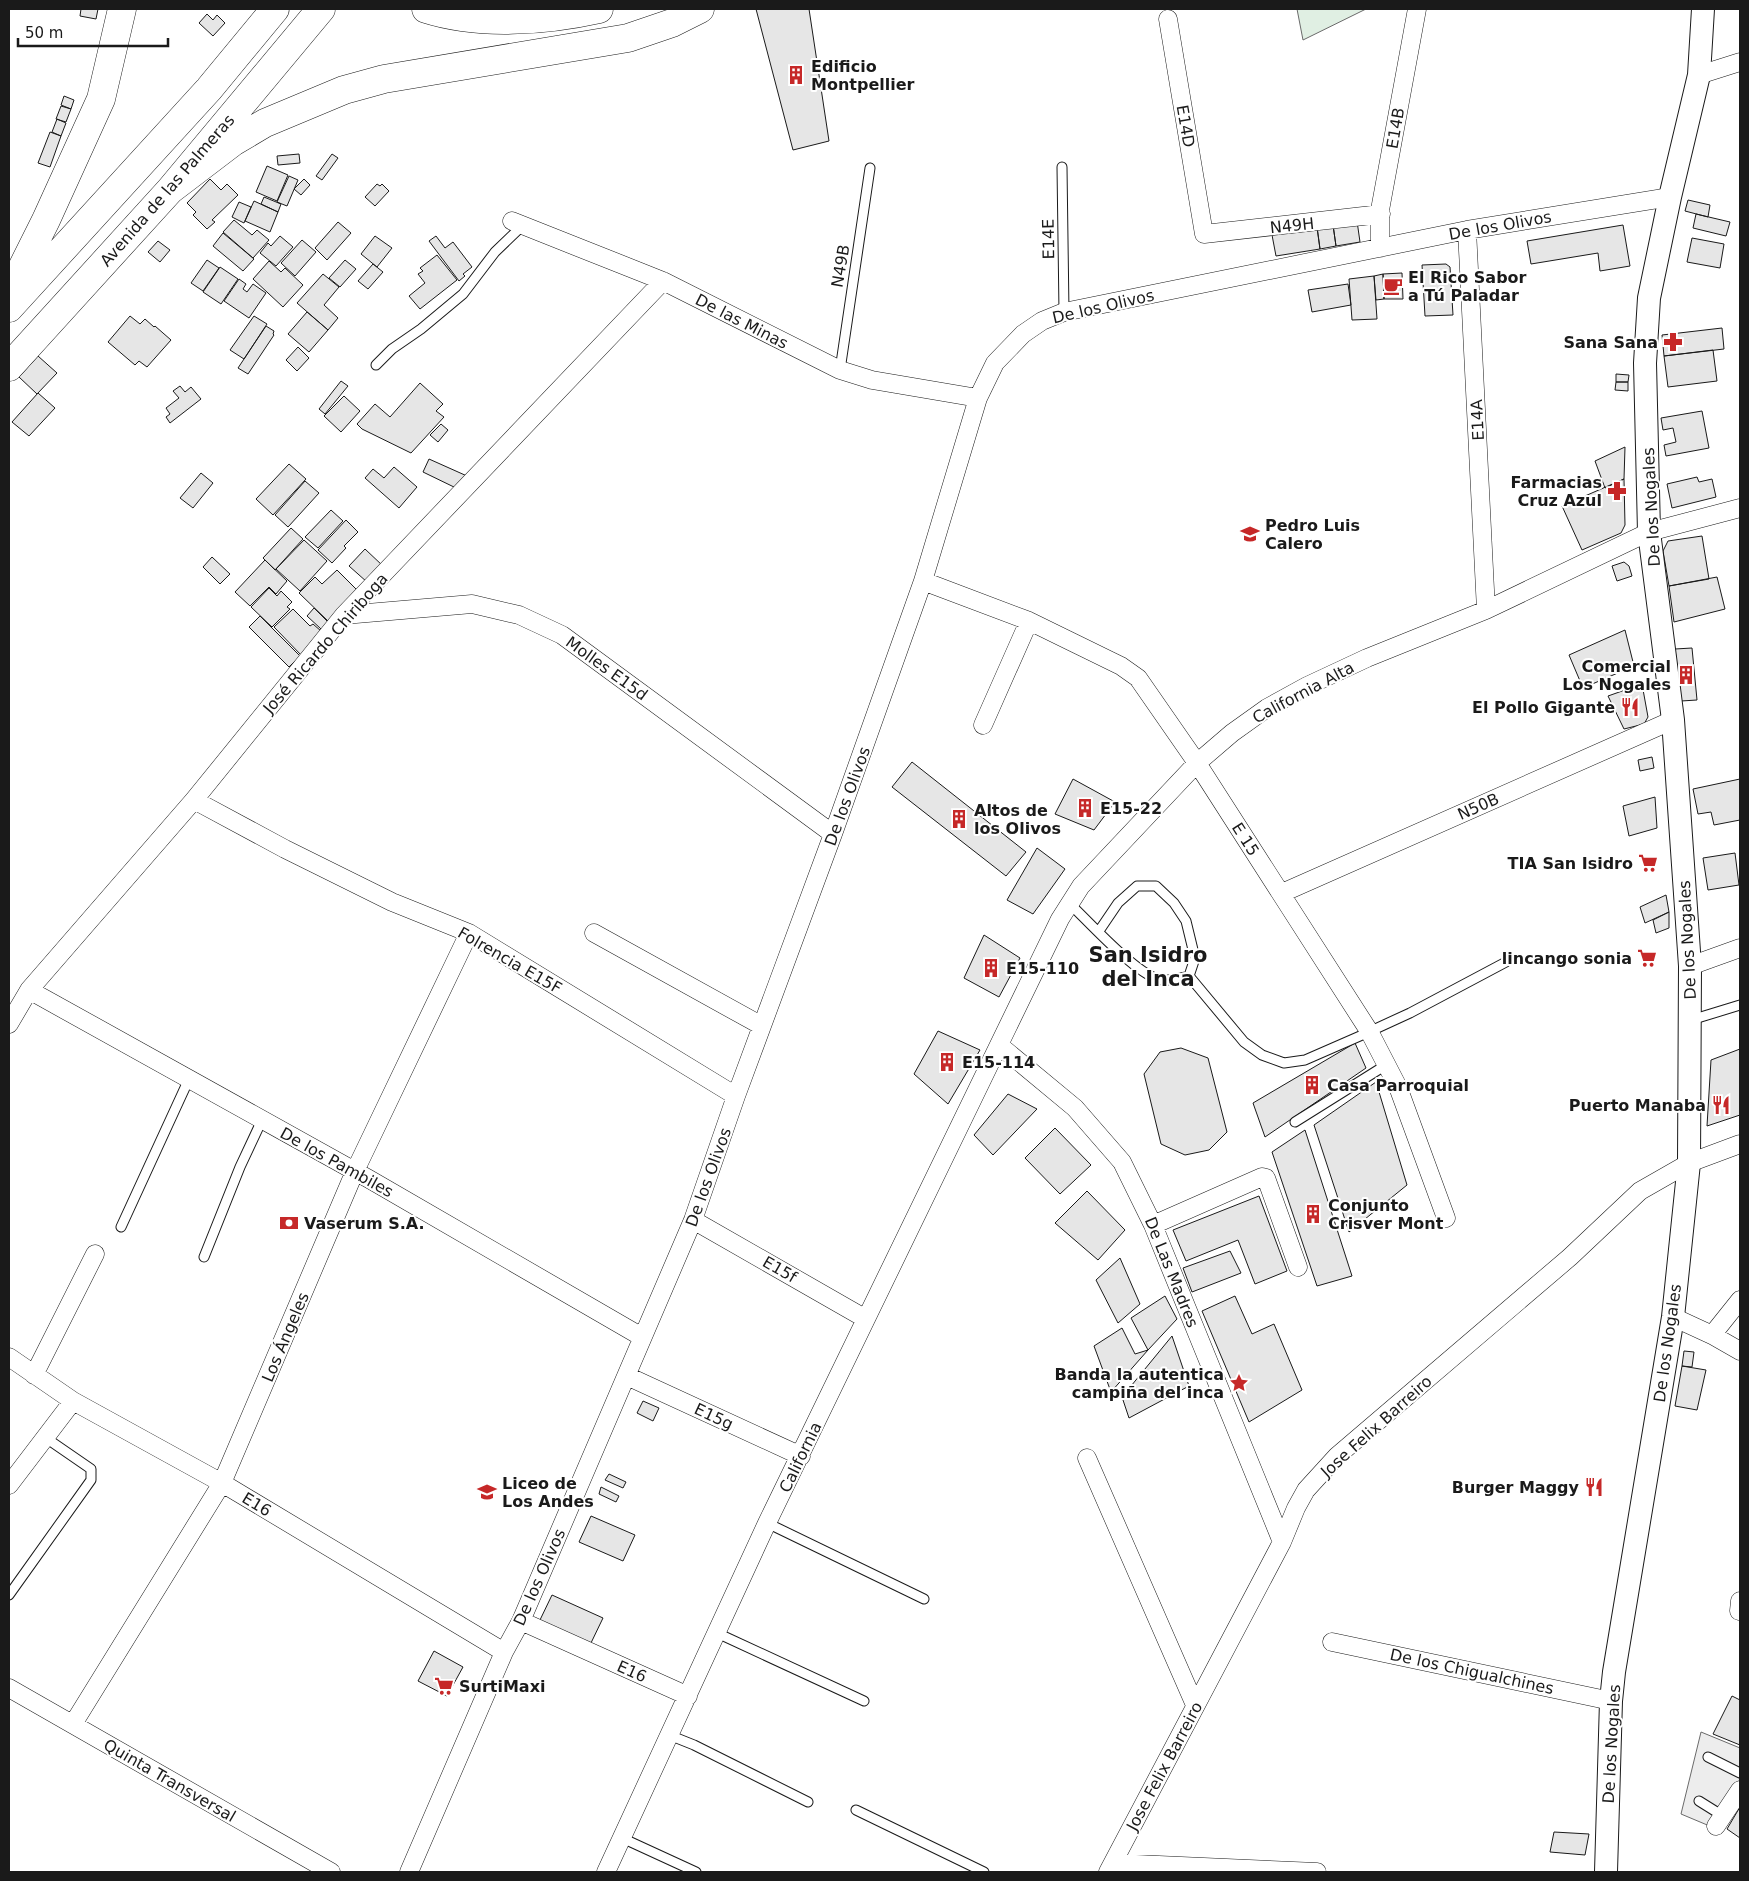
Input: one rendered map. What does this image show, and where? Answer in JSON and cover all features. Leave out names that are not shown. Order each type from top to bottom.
[{"type":"main road","points":[[9,295],[46,220],[101,99],[122,9]]},
{"type":"main road","points":[[9,308],[209,89],[275,9]]},
{"type":"main road","name":"Avenida de las Palmeras","points":[[9,368],[170,190],[321,9]]},
{"type":"main road","points":[[426,9],[477,20],[553,16],[599,9]]},
{"type":"main road","points":[[170,190],[233,142],[265,124],[344,90],[384,79],[628,38],[672,23],[700,9]]},
{"type":"street","name":"E14B","points":[[1380,248],[1380,214],[1417,9]]},
{"type":"street","name":"De los Nogales","points":[[1606,1872],[1614,1672],[1673,1317],[1689,1163],[1690,966],[1673,720],[1649,532],[1645,363],[1649,298],[1670,197],[1699,75],[1703,9]]},
{"type":"street","name":"E14D","points":[[1168,19],[1204,234]]},
{"type":"street","points":[[1699,75],[1740,62]]},
{"type":"street","name":"De los Olivos","points":[[412,1871],[504,1652],[521,1621],[693,1220],[736,1096],[833,834],[923,581],[978,398],[995,363],[1023,334],[1042,321],[1064,312],[1467,230],[1670,197]]},
{"type":"street","name":"N49H","points":[[1204,234],[1315,223],[1380,214]]},
{"type":"street","name":"De las Minas","points":[[518,223],[662,281],[840,370],[872,380],[978,398]]},
{"type":"street","name":"E14A","points":[[1467,230],[1486,610]]},
{"type":"street","name":"José Ricardo Chiriboga","points":[[9,1024],[29,990],[194,800],[344,615],[662,281]]},
{"type":"street","name":"California Alta","points":[[1000,1045],[1069,903],[1081,886],[1197,763],[1248,720],[1300,690],[1367,658],[1486,610],[1649,532],[1740,508]]},
{"type":"street","name":"E 15","points":[[923,581],[1029,621],[1129,671],[1138,678],[1197,763],[1369,1031],[1398,1087],[1446,1218]]},
{"type":"street","name":"Molles E15d","points":[[344,615],[472,604],[519,615],[562,635],[833,834]]},
{"type":"street","points":[[983,725],[1029,621]]},
{"type":"street","name":"N50B","points":[[1282,894],[1673,720]]},
{"type":"street","name":"Folrencia E15F","points":[[194,800],[285,849],[392,902],[469,934],[736,1096]]},
{"type":"street","points":[[594,933],[762,1026]]},
{"type":"street","name":"Los Ángeles","points":[[73,1724],[222,1483],[355,1171],[469,934]]},
{"type":"street","points":[[1690,966],[1740,948]]},
{"type":"street","name":"De los Pambiles","points":[[29,990],[355,1171],[642,1337]]},
{"type":"street","name":"De Las Madres","points":[[1000,1045],[1075,1108],[1122,1162],[1153,1225],[1282,1542]]},
{"type":"street","name":"California","points":[[606,1872],[767,1523],[1000,1045]]},
{"type":"street","name":"Jose Felix Barreiro","points":[[1110,1868],[1282,1542],[1296,1508],[1306,1490],[1337,1456],[1570,1257],[1640,1191],[1689,1163],[1740,1144]]},
{"type":"street","points":[[1153,1225],[1262,1177],[1266,1178],[1298,1267]]},
{"type":"street","name":"E15f","points":[[693,1220],[866,1319]]},
{"type":"street","points":[[34,1375],[95,1254]]},
{"type":"street","points":[[1712,1335],[1740,1300]]},
{"type":"street","points":[[1673,1317],[1712,1335],[1740,1351]]},
{"type":"street","name":"E16","points":[[9,1357],[73,1401],[222,1483],[504,1652]]},
{"type":"street","name":"E15g","points":[[627,1376],[801,1456]]},
{"type":"street","points":[[9,1485],[73,1401]]},
{"type":"street","points":[[1088,1458],[1195,1705]]},
{"type":"street","name":"E16","points":[[521,1621],[688,1696]]},
{"type":"street","name":"De los Chigualchines","points":[[1332,1642],[1612,1700]]},
{"type":"street","name":"Quinta Transversal","points":[[9,1688],[330,1872]]},
{"type":"street","points":[[1719,1821],[1740,1790]]},
{"type":"street","points":[[1110,1868],[1317,1872]]},
{"type":"lane","name":"E14E","points":[[1062,167],[1064,312]]},
{"type":"lane","name":"N49B","points":[[840,370],[870,168]]},
{"type":"lane","points":[[376,365],[392,349],[421,329],[463,294],[518,223]]},
{"type":"lane","points":[[1099,931],[1118,903],[1137,886],[1156,886],[1174,903],[1186,921],[1195,958],[1189,976]]},
{"type":"lane","points":[[1069,903],[1145,973],[1159,980],[1189,976]]},
{"type":"lane","points":[[1189,976],[1244,1042],[1262,1056],[1284,1063],[1306,1060],[1360,1036],[1410,1013],[1506,962]]},
{"type":"lane","points":[[1691,1020],[1740,1005]]},
{"type":"lane","points":[[1296,1122],[1386,1065]]},
{"type":"lane","points":[[121,1228],[189,1079]]},
{"type":"lane","points":[[204,1257],[240,1166],[262,1120]]},
{"type":"lane","points":[[9,1595],[92,1480],[91,1469],[46,1438]]},
{"type":"lane","points":[[767,1523],[924,1599]]},
{"type":"lane","points":[[716,1632],[864,1701]]},
{"type":"lane","points":[[670,1735],[808,1802]]},
{"type":"lane","points":[[1708,1757],[1740,1773]]},
{"type":"lane","points":[[1698,1801],[1719,1821]]},
{"type":"lane","points":[[856,1810],[984,1872]]},
{"type":"lane","points":[[622,1838],[696,1872]]},
{"type":"green space","points":[[1297,9],[1366,9],[1303,40]]},
{"type":"shaded area","points":[[1701,1732],[1740,1748],[1740,1788],[1712,1827],[1681,1814]]},
{"type":"building","points":[[81,9],[98,9],[96,19],[80,16]]},
{"type":"building","name":"Edificio Montpellier","points":[[756,9],[809,9],[829,141],[793,150]]},
{"type":"building","points":[[207,14],[213,20],[217,15],[225,23],[213,36],[199,23]]},
{"type":"building","points":[[64,96],[74,100],[71,109],[61,105]]},
{"type":"building","points":[[61,106],[71,109],[66,122],[56,119]]},
{"type":"building","points":[[57,119],[66,123],[61,136],[52,132]]},
{"type":"building","points":[[50,132],[61,136],[50,167],[38,163]]},
{"type":"building","points":[[299,154],[300,163],[278,165],[277,156]]},
{"type":"building","points":[[332,154],[338,158],[322,180],[316,176]]},
{"type":"building","points":[[267,166],[288,175],[277,201],[256,192]]},
{"type":"building","points":[[289,176],[298,180],[287,206],[277,202]]},
{"type":"building","points":[[210,179],[221,190],[227,184],[238,195],[212,220],[215,222],[207,229],[193,215],[196,212],[187,203]]},
{"type":"building","points":[[304,179],[310,185],[301,195],[294,189]]},
{"type":"building","points":[[377,184],[380,186],[382,184],[389,191],[375,206],[365,197]]},
{"type":"building","points":[[264,197],[281,204],[278,212],[261,204]]},
{"type":"building","points":[[1688,200],[1710,205],[1708,217],[1685,211]]},
{"type":"building","points":[[254,201],[278,212],[270,232],[245,221]]},
{"type":"building","points":[[239,202],[251,207],[244,223],[232,217]]},
{"type":"building","points":[[1696,214],[1730,222],[1726,236],[1693,228]]},
{"type":"building","points":[[234,220],[252,235],[257,230],[269,240],[253,258],[223,232]]},
{"type":"building","points":[[1357,221],[1360,242],[1336,246],[1333,225]]},
{"type":"building","points":[[338,222],[351,233],[327,260],[315,248]]},
{"type":"building","points":[[1333,225],[1336,246],[1320,249],[1317,227]]},
{"type":"building","points":[[1623,225],[1630,266],[1600,271],[1598,253],[1531,264],[1527,241]]},
{"type":"building","points":[[1317,227],[1320,249],[1276,256],[1272,235]]},
{"type":"building","points":[[223,233],[254,259],[243,271],[213,246]]},
{"type":"building","points":[[280,236],[293,247],[276,266],[260,253],[268,243],[271,246]]},
{"type":"building","points":[[375,236],[392,248],[377,267],[361,254]]},
{"type":"building","points":[[436,236],[445,248],[453,242],[472,267],[463,274],[465,276],[459,281],[429,241]]},
{"type":"building","points":[[1692,238],[1724,244],[1720,268],[1687,262]]},
{"type":"building","points":[[302,240],[316,252],[295,276],[281,263]]},
{"type":"building","points":[[158,241],[170,250],[160,262],[148,252]]},
{"type":"building","points":[[437,255],[457,280],[420,309],[409,296],[425,283],[418,274],[423,271],[420,268]]},
{"type":"building","points":[[207,260],[219,268],[203,291],[191,283]]},
{"type":"building","points":[[345,260],[356,269],[340,287],[329,278]]},
{"type":"building","points":[[269,261],[281,272],[285,268],[303,285],[283,307],[253,279]]},
{"type":"building","points":[[373,264],[383,272],[368,289],[358,281]]},
{"type":"building","points":[[1446,264],[1450,267],[1453,315],[1425,316],[1422,265]]},
{"type":"building","points":[[220,267],[238,279],[221,304],[203,292]]},
{"type":"building","name":"El Rico Sabor a Tú Paladar","points":[[1402,273],[1403,299],[1384,299],[1383,274]]},
{"type":"building","points":[[323,274],[339,287],[324,305],[338,318],[328,330],[297,303]]},
{"type":"building","points":[[1383,274],[1384,299],[1376,300],[1374,276]]},
{"type":"building","points":[[1374,276],[1377,319],[1352,320],[1349,279]]},
{"type":"building","points":[[239,279],[246,284],[243,289],[247,292],[253,284],[266,293],[249,318],[224,301]]},
{"type":"building","points":[[1348,284],[1351,305],[1312,312],[1308,290]]},
{"type":"building","points":[[307,312],[328,330],[309,352],[288,334]]},
{"type":"building","points":[[130,316],[140,324],[145,319],[171,340],[147,367],[139,361],[135,365],[108,342]]},
{"type":"building","points":[[254,316],[267,324],[244,359],[230,350]]},
{"type":"building","points":[[266,326],[274,331],[274,335],[248,374],[238,368]]},
{"type":"building","points":[[1722,328],[1724,349],[1664,356],[1662,335]]},
{"type":"building","points":[[298,347],[309,358],[297,371],[286,360]]},
{"type":"building","points":[[1713,350],[1717,381],[1668,387],[1664,356]]},
{"type":"building","points":[[38,356],[57,373],[37,394],[19,377]]},
{"type":"building","points":[[1616,374],[1629,375],[1628,382],[1616,382]]},
{"type":"building","points":[[341,381],[348,386],[325,414],[319,409]]},
{"type":"building","points":[[1616,382],[1628,382],[1628,391],[1615,390]]},
{"type":"building","points":[[420,383],[443,404],[436,411],[444,417],[411,453],[362,429],[357,424],[375,404],[390,417]]},
{"type":"building","points":[[180,386],[185,392],[191,387],[201,399],[170,423],[166,417],[170,414],[166,408],[179,398],[173,391]]},
{"type":"building","points":[[38,393],[55,408],[29,436],[12,422]]},
{"type":"building","points":[[344,396],[360,411],[341,432],[324,416]]},
{"type":"building","points":[[1702,411],[1709,448],[1666,456],[1664,445],[1676,442],[1673,428],[1663,430],[1661,418]]},
{"type":"building","points":[[441,424],[448,430],[438,442],[430,435]]},
{"type":"building","points":[[1625,447],[1624,479],[1605,488],[1595,461]]},
{"type":"building","points":[[429,459],[467,476],[456,488],[423,472]]},
{"type":"building","points":[[289,464],[306,479],[273,515],[256,499]]},
{"type":"building","points":[[394,467],[417,487],[399,508],[365,478],[373,469],[384,478]]},
{"type":"building","points":[[201,473],[213,483],[193,508],[180,498]]},
{"type":"building","points":[[1697,477],[1699,482],[1712,479],[1716,497],[1672,508],[1667,484]]},
{"type":"building","points":[[1624,479],[1625,525],[1621,533],[1582,550],[1562,506]]},
{"type":"building","points":[[305,481],[319,493],[288,527],[275,515]]},
{"type":"building","points":[[331,510],[343,521],[318,548],[305,537]]},
{"type":"building","points":[[346,520],[358,532],[344,546],[346,548],[332,563],[318,550]]},
{"type":"building","points":[[291,528],[303,539],[275,570],[263,558]]},
{"type":"building","points":[[1702,536],[1709,579],[1669,586],[1663,551],[1668,541]]},
{"type":"building","points":[[304,540],[327,561],[300,591],[276,569]]},
{"type":"building","points":[[365,549],[383,566],[367,582],[349,566]]},
{"type":"building","points":[[212,557],[230,574],[220,584],[203,567]]},
{"type":"building","points":[[265,560],[287,581],[276,594],[269,587],[250,606],[235,592]]},
{"type":"building","points":[[1624,562],[1629,566],[1632,576],[1617,581],[1612,566]]},
{"type":"building","points":[[337,570],[358,591],[328,621],[299,593],[315,577],[322,584]]},
{"type":"building","points":[[1717,577],[1725,609],[1674,622],[1669,586]]},
{"type":"building","points":[[269,588],[277,596],[281,591],[292,602],[287,607],[290,609],[272,627],[251,607]]},
{"type":"building","points":[[314,608],[328,622],[321,629],[307,616]]},
{"type":"building","points":[[293,609],[310,626],[313,624],[321,631],[303,657],[274,627]]},
{"type":"building","points":[[260,616],[300,656],[289,667],[249,627]]},
{"type":"building","points":[[1625,630],[1634,666],[1583,688],[1569,655]]},
{"type":"building","name":"Comercial Los Nogales","points":[[1692,648],[1697,700],[1681,701],[1675,649]]},
{"type":"building","name":"El Pollo Gigante","points":[[1642,684],[1648,717],[1644,724],[1624,729],[1608,696]]},
{"type":"building","points":[[1652,757],[1654,768],[1640,771],[1638,760]]},
{"type":"building","name":"Altos de los Olivos","points":[[912,762],[1026,852],[1006,876],[892,787]]},
{"type":"building","name":"E15-22","points":[[1073,779],[1115,802],[1094,830],[1055,814]]},
{"type":"building","points":[[1740,779],[1740,820],[1714,825],[1711,812],[1698,814],[1693,789]]},
{"type":"building","points":[[1655,797],[1657,828],[1629,836],[1623,806]]},
{"type":"building","points":[[1037,848],[1065,869],[1033,914],[1007,900]]},
{"type":"building","points":[[1735,853],[1739,885],[1708,890],[1703,858]]},
{"type":"building","points":[[1666,895],[1669,912],[1645,923],[1640,907]]},
{"type":"building","points":[[1669,912],[1669,928],[1656,933],[1653,920]]},
{"type":"building","name":"E15-110","points":[[984,935],[1020,958],[999,997],[964,978]]},
{"type":"building","name":"E15-114","points":[[938,1031],[980,1050],[948,1104],[914,1074]]},
{"type":"building","name":"Casa Parroquial","points":[[1355,1043],[1366,1068],[1265,1137],[1253,1103]]},
{"type":"building","points":[[1181,1048],[1208,1058],[1227,1132],[1209,1150],[1185,1155],[1161,1144],[1144,1074],[1160,1052]]},
{"type":"building","points":[[1740,1049],[1740,1115],[1707,1126],[1711,1060]]},
{"type":"building","points":[[1376,1082],[1407,1185],[1349,1232],[1314,1125]]},
{"type":"building","points":[[1008,1094],[1037,1109],[993,1155],[974,1135]]},
{"type":"building","points":[[1055,1128],[1091,1165],[1060,1194],[1025,1158]]},
{"type":"building","name":"Conjunto Crisver Mont","points":[[1305,1130],[1352,1276],[1317,1286],[1272,1152]]},
{"type":"building","points":[[1087,1191],[1125,1230],[1098,1260],[1055,1223]]},
{"type":"building","points":[[1259,1196],[1287,1271],[1255,1284],[1238,1240],[1186,1261],[1173,1230]]},
{"type":"building","points":[[1230,1251],[1241,1273],[1192,1292],[1183,1268]]},
{"type":"building","points":[[1120,1258],[1140,1304],[1118,1323],[1096,1280]]},
{"type":"building","points":[[1165,1296],[1177,1319],[1148,1350],[1131,1318]]},
{"type":"building","points":[[1235,1296],[1252,1334],[1274,1324],[1302,1390],[1249,1422],[1202,1311]]},
{"type":"building","points":[[1122,1328],[1135,1354],[1148,1350],[1111,1392],[1094,1346]]},
{"type":"building","points":[[1172,1336],[1189,1386],[1129,1418],[1122,1397]]},
{"type":"building","points":[[1684,1351],[1694,1352],[1692,1367],[1682,1366]]},
{"type":"building","points":[[1682,1366],[1706,1370],[1697,1410],[1675,1406]]},
{"type":"building","points":[[643,1401],[659,1408],[653,1421],[637,1413]]},
{"type":"building","points":[[609,1474],[626,1482],[623,1488],[605,1480]]},
{"type":"building","points":[[601,1487],[619,1496],[616,1502],[599,1494]]},
{"type":"building","points":[[591,1516],[635,1535],[623,1561],[579,1542]]},
{"type":"building","points":[[552,1595],[603,1618],[590,1645],[539,1622]]},
{"type":"building","points":[[434,1651],[463,1667],[447,1696],[418,1681]]},
{"type":"building","points":[[1732,1696],[1740,1700],[1740,1745],[1713,1734]]},
{"type":"building","points":[[1740,1807],[1740,1838],[1727,1829]]},
{"type":"building","points":[[1554,1832],[1589,1834],[1585,1855],[1550,1852]]},
{"type":"place","name":"Edificio Montpellier","points":[[796,75]]},
{"type":"place","name":"El Rico Sabor a Tú Paladar","points":[[1393,286]]},
{"type":"place","name":"Sana Sana","points":[[1673,342]]},
{"type":"place","name":"Farmacias Cruz Azul","points":[[1617,491]]},
{"type":"place","name":"Pedro Luis Calero","points":[[1250,534]]},
{"type":"place","name":"Comercial Los Nogales","points":[[1686,675]]},
{"type":"place","name":"El Pollo Gigante","points":[[1630,707]]},
{"type":"place","name":"E15-22","points":[[1085,808]]},
{"type":"place","name":"Altos de los Olivos","points":[[959,819]]},
{"type":"place","name":"TIA San Isidro","points":[[1648,863]]},
{"type":"place","name":"lincango sonia","points":[[1647,958]]},
{"type":"place","name":"E15-110","points":[[991,968]]},
{"type":"place","name":"E15-114","points":[[947,1062]]},
{"type":"place","name":"Casa Parroquial","points":[[1312,1085]]},
{"type":"place","name":"Puerto Manaba","points":[[1721,1105]]},
{"type":"place","name":"Conjunto Crisver Mont","points":[[1313,1214]]},
{"type":"place","name":"Vaserum S.A.","points":[[289,1223]]},
{"type":"place","name":"Banda la autentica campiña del inca","points":[[1239,1383]]},
{"type":"place","name":"Burger Maggy","points":[[1594,1487]]},
{"type":"place","name":"Liceo de Los Andes","points":[[487,1492]]},
{"type":"place","name":"SurtiMaxi","points":[[444,1686]]},
{"type":"district","name":"San Isidro del Inca","points":[[1148,967]]}]
